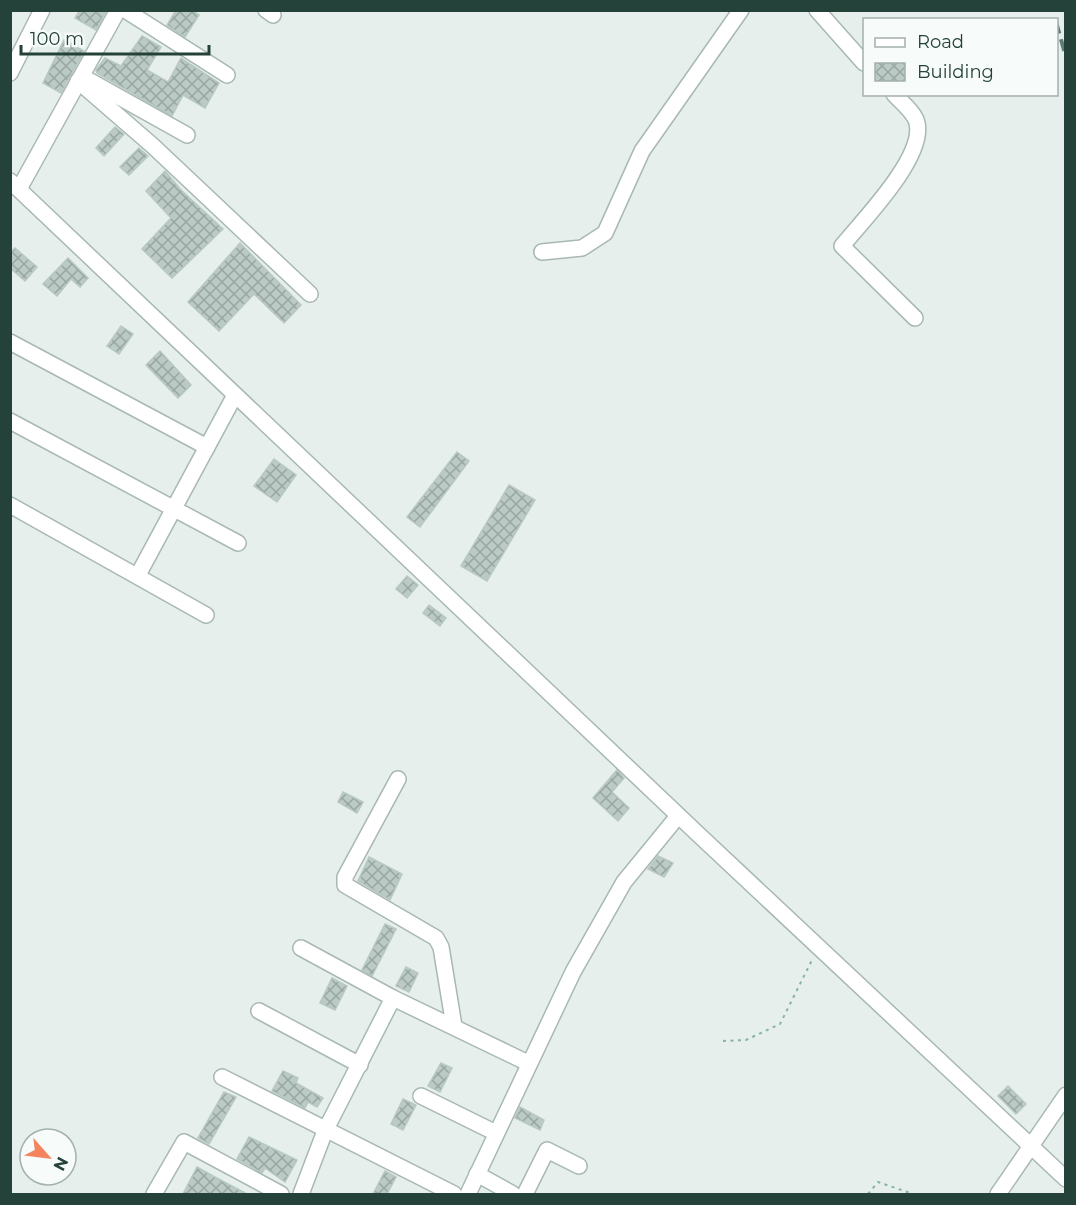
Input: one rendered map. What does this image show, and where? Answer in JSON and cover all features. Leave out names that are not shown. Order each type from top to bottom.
[{"type":"street","points":[[10,73],[42,10]]},
{"type":"street","points":[[118,10],[15,185],[678,816],[1065,1179]]},
{"type":"street","points":[[124,10],[227,75]]},
{"type":"street","points":[[542,252],[582,248],[605,233],[642,151],[741,10]]},
{"type":"street","points":[[817,10],[863,62]]},
{"type":"street","points":[[80,78],[187,135]]},
{"type":"street","points":[[80,78],[310,294]]},
{"type":"street","points":[[896,96],[916,119],[919,135],[904,168],[842,246],[915,318]]},
{"type":"street","points":[[10,342],[207,447]]},
{"type":"street","points":[[138,575],[235,395]]},
{"type":"street","points":[[10,421],[238,543]]},
{"type":"street","points":[[10,506],[138,575],[206,615]]},
{"type":"street","points":[[398,779],[345,877],[345,885],[436,938],[441,946],[454,1026]]},
{"type":"street","points":[[468,1194],[573,972],[624,882],[678,816]]},
{"type":"street","points":[[301,948],[393,998],[528,1063]]},
{"type":"street","points":[[301,1194],[325,1131],[393,998]]},
{"type":"street","points":[[259,1011],[360,1065]]},
{"type":"street","points":[[222,1077],[325,1131],[454,1194]]},
{"type":"street","points":[[998,1194],[1065,1095]]},
{"type":"street","points":[[422,1096],[496,1133]]},
{"type":"street","points":[[154,1194],[184,1142],[281,1194]]},
{"type":"street","points":[[525,1194],[546,1150],[579,1166]]},
{"type":"street","points":[[477,1174],[513,1194]]},
{"type":"path","points":[[723,1041],[746,1040],[780,1024],[819,948]]},
{"type":"path","points":[[868,1194],[878,1182],[913,1194]]},
{"type":"building","points":[[80,10],[106,11],[96,30],[75,18]]},
{"type":"building","points":[[176,10],[192,10],[199,15],[185,37],[167,25]]},
{"type":"building","points":[[142,36],[161,47],[147,70],[168,82],[181,58],[219,83],[205,108],[183,95],[172,116],[97,73],[96,70],[105,58],[121,66]]},
{"type":"building","points":[[64,40],[84,51],[61,93],[43,83]]},
{"type":"building","points":[[115,127],[124,134],[104,156],[96,148]]},
{"type":"building","points":[[139,148],[148,156],[129,175],[120,167]]},
{"type":"building","points":[[165,171],[181,190],[223,229],[172,278],[142,249],[171,218],[146,191]]},
{"type":"building","points":[[240,243],[301,305],[284,323],[254,294],[219,331],[188,302]]},
{"type":"building","points":[[15,248],[37,267],[25,281],[10,268],[10,253]]},
{"type":"building","points":[[68,258],[88,278],[80,287],[71,279],[57,296],[43,284]]},
{"type":"building","points":[[121,326],[133,334],[119,354],[107,346]]},
{"type":"building","points":[[160,351],[191,385],[178,398],[146,365]]},
{"type":"building","points":[[457,452],[469,461],[420,527],[407,517]]},
{"type":"building","points":[[274,459],[296,475],[277,502],[254,486]]},
{"type":"building","points":[[509,485],[535,500],[487,581],[461,566]]},
{"type":"building","points":[[407,576],[418,585],[407,598],[396,589]]},
{"type":"building","points":[[429,605],[446,618],[440,626],[423,613]]},
{"type":"building","points":[[617,770],[624,778],[612,792],[629,808],[618,821],[593,798]]},
{"type":"building","points":[[343,792],[363,802],[357,813],[338,802]]},
{"type":"building","points":[[658,856],[673,863],[664,877],[648,869]]},
{"type":"building","points":[[369,857],[402,874],[390,900],[358,881]]},
{"type":"building","points":[[385,924],[396,929],[372,976],[362,970]]},
{"type":"building","points":[[406,967],[418,973],[409,992],[396,986]]},
{"type":"building","points":[[332,978],[347,986],[335,1010],[320,1003]]},
{"type":"building","points":[[441,1063],[452,1068],[440,1092],[428,1086]]},
{"type":"building","points":[[283,1071],[298,1078],[296,1083],[323,1098],[317,1107],[308,1102],[305,1108],[272,1091]]},
{"type":"building","points":[[1008,1086],[1026,1104],[1016,1114],[998,1096]]},
{"type":"building","points":[[224,1092],[236,1097],[209,1144],[198,1138]]},
{"type":"building","points":[[403,1099],[416,1105],[403,1130],[391,1124]]},
{"type":"building","points":[[520,1107],[544,1120],[540,1130],[515,1118]]},
{"type":"building","points":[[249,1137],[297,1160],[285,1182],[265,1168],[262,1173],[237,1159]]},
{"type":"building","points":[[197,1167],[213,1176],[247,1194],[183,1194]]},
{"type":"building","points":[[385,1171],[396,1177],[387,1194],[373,1194]]},
{"type":"railway","points":[[1058,29],[1066,57]]}]
